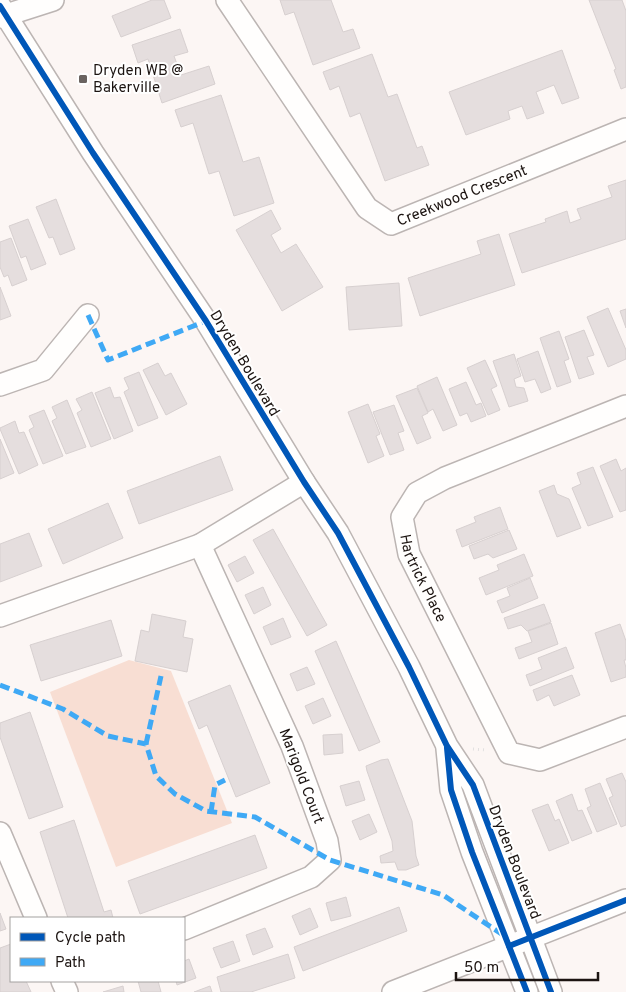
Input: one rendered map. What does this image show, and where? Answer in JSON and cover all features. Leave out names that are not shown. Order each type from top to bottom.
[{"type":"street","points":[[2,13],[53,0]]},
{"type":"street","name":"Creekwood Crescent","points":[[227,0],[367,208],[391,224],[626,129]]},
{"type":"street","name":"Dryden Boulevard","points":[[2,13],[201,314],[304,482],[338,533],[409,667],[447,746],[473,785],[551,992]]},
{"type":"street","points":[[0,386],[43,370],[88,315]]},
{"type":"street","name":"Hartrick Place","points":[[509,753],[409,554],[402,518],[417,493],[445,478],[626,406]]},
{"type":"street","points":[[0,616],[200,545],[304,482]]},
{"type":"street","name":"Marigold Court","points":[[185,929],[311,877],[330,860],[327,841],[292,746],[200,545]]},
{"type":"street","points":[[509,753],[540,760],[626,727]]},
{"type":"street","name":"Dryden Boulevard","points":[[447,746],[451,790],[472,852],[527,992]]},
{"type":"street","points":[[0,833],[36,917]]},
{"type":"street","points":[[393,992],[626,900]]},
{"type":"path","points":[[447,746],[509,753]]},
{"type":"shaded area","points":[[129,660],[171,671],[232,823],[116,867],[50,692]]},
{"type":"building","points":[[152,0],[164,0],[171,18],[121,37],[112,16]]},
{"type":"building","points":[[280,0],[331,0],[343,32],[353,29],[360,48],[313,65],[294,12],[285,15]]},
{"type":"building","points":[[589,0],[622,0],[626,11],[626,87],[621,89],[614,70],[616,69]]},
{"type":"building","points":[[180,29],[188,52],[174,56],[181,75],[209,66],[215,84],[162,103],[148,59],[138,63],[132,45]]},
{"type":"building","points":[[562,50],[579,98],[562,104],[554,85],[536,92],[544,113],[527,119],[522,106],[508,111],[510,119],[466,135],[449,92]]},
{"type":"building","points":[[372,54],[388,97],[397,94],[417,148],[422,146],[429,165],[385,181],[360,113],[350,117],[339,86],[330,90],[323,72]]},
{"type":"building","points":[[221,95],[243,162],[259,157],[274,203],[234,216],[219,171],[209,174],[193,123],[181,127],[175,110]]},
{"type":"building","points":[[626,180],[626,239],[522,273],[509,234],[546,222],[545,219],[567,211],[570,223],[581,219],[577,209],[612,197],[608,186]]},
{"type":"building","points":[[56,199],[75,249],[60,255],[53,237],[49,238],[36,207]]},
{"type":"building","points":[[271,210],[281,229],[271,235],[281,253],[296,244],[323,287],[282,311],[236,230]]},
{"type":"building","points":[[28,219],[46,264],[31,270],[26,256],[21,258],[9,226]]},
{"type":"building","points":[[499,234],[515,285],[420,316],[408,278],[481,254],[477,241]]},
{"type":"building","points":[[11,238],[27,280],[12,286],[8,275],[4,277],[0,267],[0,242]]},
{"type":"building","points":[[399,283],[402,326],[349,330],[346,287]]},
{"type":"building","points":[[0,287],[11,316],[0,320]]},
{"type":"building","points":[[608,308],[626,350],[626,359],[608,367],[587,317]]},
{"type":"building","points":[[626,309],[626,328],[620,311]]},
{"type":"building","points":[[584,330],[594,355],[587,357],[594,374],[579,379],[565,337]]},
{"type":"building","points":[[559,331],[569,359],[564,361],[571,382],[557,387],[540,338]]},
{"type":"building","points":[[538,351],[551,389],[541,393],[535,379],[525,382],[517,359]]},
{"type":"building","points":[[514,354],[521,376],[514,379],[516,387],[524,388],[528,401],[509,407],[493,361]]},
{"type":"building","points":[[485,360],[497,386],[491,389],[500,410],[488,415],[467,368]]},
{"type":"building","points":[[158,363],[165,376],[171,373],[187,404],[166,415],[143,370]]},
{"type":"building","points":[[139,372],[158,418],[138,426],[124,392],[129,389],[124,378]]},
{"type":"building","points":[[437,377],[457,425],[443,431],[433,409],[428,412],[417,386]]},
{"type":"building","points":[[466,382],[476,405],[481,403],[486,416],[471,422],[467,413],[460,416],[449,389]]},
{"type":"building","points":[[110,387],[114,398],[120,397],[133,431],[114,439],[95,393]]},
{"type":"building","points":[[417,388],[428,413],[422,416],[431,438],[417,444],[396,396]]},
{"type":"building","points":[[92,392],[111,439],[91,447],[77,413],[82,410],[76,399]]},
{"type":"building","points":[[67,400],[86,447],[66,454],[52,421],[57,418],[52,407]]},
{"type":"building","points":[[368,404],[380,434],[376,436],[384,456],[368,463],[348,412]]},
{"type":"building","points":[[394,405],[404,431],[398,433],[404,450],[390,455],[373,412]]},
{"type":"building","points":[[44,410],[63,456],[43,464],[29,430],[34,427],[29,416]]},
{"type":"building","points":[[15,421],[19,433],[24,432],[38,465],[19,474],[0,429]]},
{"type":"building","points":[[0,439],[14,473],[0,479]]},
{"type":"building","points":[[220,456],[233,490],[139,524],[127,491]]},
{"type":"building","points":[[616,459],[621,471],[626,468],[626,510],[620,512],[600,466]]},
{"type":"building","points":[[593,467],[613,517],[588,526],[572,488],[581,484],[577,473]]},
{"type":"building","points":[[554,485],[557,494],[569,499],[581,528],[557,537],[539,491]]},
{"type":"building","points":[[108,503],[123,538],[63,564],[48,529]]},
{"type":"building","points":[[500,507],[508,529],[462,547],[456,530],[476,522],[474,517]]},
{"type":"building","points":[[273,529],[327,625],[307,636],[253,540]]},
{"type":"building","points":[[509,530],[517,549],[493,558],[488,554],[474,559],[469,546]]},
{"type":"building","points":[[29,533],[42,566],[0,582],[0,544]]},
{"type":"building","points":[[524,554],[533,576],[486,595],[479,578],[499,570],[497,565]]},
{"type":"building","points":[[245,556],[254,573],[237,582],[228,565]]},
{"type":"building","points":[[530,578],[538,598],[502,613],[497,601],[510,596],[507,588]]},
{"type":"building","points":[[263,587],[271,605],[254,614],[245,595]]},
{"type":"building","points":[[544,604],[551,622],[527,631],[521,625],[508,629],[504,618]]},
{"type":"building","points":[[152,614],[186,621],[183,637],[193,639],[187,672],[135,661],[141,630],[149,632]]},
{"type":"building","points":[[283,618],[291,637],[271,645],[263,627]]},
{"type":"building","points":[[111,620],[122,656],[41,681],[30,645]]},
{"type":"building","points":[[551,623],[558,644],[519,659],[515,648],[532,642],[528,631]]},
{"type":"building","points":[[620,624],[626,641],[626,660],[624,660],[626,677],[611,682],[595,633]]},
{"type":"building","points":[[336,641],[380,742],[359,751],[315,651]]},
{"type":"building","points":[[566,647],[574,668],[530,686],[526,675],[542,669],[538,658]]},
{"type":"building","points":[[307,667],[315,684],[297,691],[290,674]]},
{"type":"building","points":[[572,675],[580,695],[554,706],[549,695],[537,701],[533,690]]},
{"type":"building","points":[[230,685],[270,783],[236,797],[207,725],[199,729],[188,702]]},
{"type":"building","points":[[323,698],[331,716],[313,724],[305,706]]},
{"type":"building","points":[[30,712],[63,807],[29,819],[0,737],[0,723]]},
{"type":"building","points":[[342,734],[343,753],[324,755],[323,735]]},
{"type":"building","points":[[388,759],[412,821],[416,856],[419,865],[406,870],[398,870],[395,862],[381,863],[380,856],[393,851],[392,841],[366,766]]},
{"type":"building","points":[[622,773],[626,782],[626,825],[621,827],[609,798],[613,796],[606,779]]},
{"type":"building","points":[[359,781],[365,800],[346,806],[340,786]]},
{"type":"building","points":[[600,783],[617,824],[597,832],[587,808],[591,806],[585,789]]},
{"type":"building","points":[[572,794],[578,811],[582,810],[592,833],[572,841],[556,801]]},
{"type":"building","points":[[548,804],[555,821],[559,819],[569,843],[549,851],[532,810]]},
{"type":"building","points":[[369,814],[377,832],[360,840],[352,821]]},
{"type":"building","points":[[74,820],[104,912],[111,910],[113,917],[68,917],[40,832]]},
{"type":"building","points":[[255,835],[267,868],[140,914],[128,881]]},
{"type":"building","points":[[346,897],[351,916],[331,921],[326,903]]},
{"type":"building","points":[[399,907],[407,931],[303,971],[294,947]]},
{"type":"building","points":[[310,908],[318,927],[300,935],[292,916]]},
{"type":"building","points":[[0,913],[6,929],[0,931]]},
{"type":"building","points":[[265,928],[273,947],[253,955],[246,935]]},
{"type":"building","points":[[233,941],[240,961],[221,968],[213,948]]},
{"type":"building","points":[[10,944],[10,982],[26,982],[31,992],[0,992],[0,948]]},
{"type":"building","points":[[288,954],[295,978],[251,992],[221,992],[217,977]]},
{"type":"building","points":[[189,959],[196,978],[177,985],[176,982],[185,982],[185,961]]},
{"type":"building","points":[[138,982],[158,982],[161,992],[141,992]]},
{"type":"building","points":[[123,986],[124,992],[103,992]]},
{"type":"building","points":[[210,986],[212,992],[194,992]]},
{"type":"marked path","points":[[88,315],[108,360],[206,321]]},
{"type":"marked path","points":[[146,744],[161,676]]},
{"type":"marked path","points":[[0,685],[63,709],[108,736],[146,744],[156,776],[175,794],[206,811],[255,817],[330,860],[443,895],[503,935]]},
{"type":"marked path","points":[[211,812],[215,785],[225,780]]},
{"type":"cycle path","points":[[0,6],[93,153],[206,321],[304,482],[338,533],[409,667],[447,746],[473,785],[551,992]]},
{"type":"cycle path","points":[[447,748],[451,790],[472,852],[527,992]]},
{"type":"cycle path","points":[[509,946],[626,900]]},
{"type":"place","name":"Dryden WB @ Bakerville","points":[[83,79]]}]
